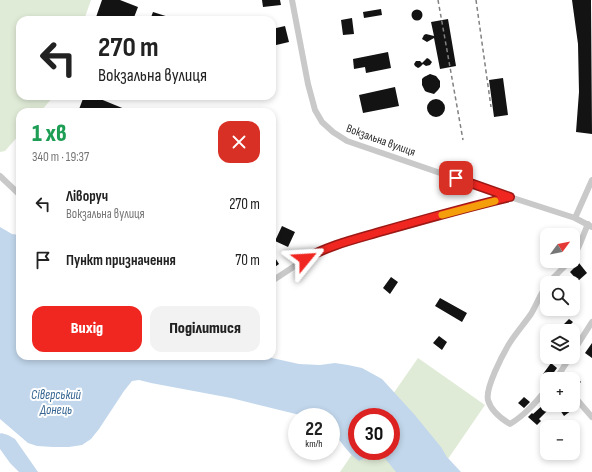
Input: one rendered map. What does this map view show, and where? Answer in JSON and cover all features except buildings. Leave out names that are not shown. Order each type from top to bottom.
[{"type":"street","name":"Вокзальна вулиця","points":[[292,0],[308,84],[315,110],[322,122],[333,132],[347,141],[575,218],[590,225]]},
{"type":"street","points":[[0,176],[16,191]]},
{"type":"street","points":[[575,218],[592,180]]},
{"type":"street","points":[[276,279],[316,252],[402,225],[510,197]]},
{"type":"street","points":[[580,246],[583,235],[590,225]]},
{"type":"street","points":[[556,276],[563,268]]},
{"type":"street","points":[[540,296],[530,316],[505,352],[487,392],[491,407],[498,417],[510,424],[520,418],[540,397]]},
{"type":"street","points":[[580,341],[592,322]]},
{"type":"street","points":[[580,403],[592,417]]},
{"type":"green space","points":[[0,0],[91,0],[85,16],[16,16],[16,100],[50,100],[44,108],[16,108],[16,139],[5,151],[0,152]]},
{"type":"green space","points":[[418,358],[485,405],[439,472],[340,472],[348,460],[400,460],[400,408],[383,408]]},
{"type":"water","name":"Сіверський Донець","points":[[0,227],[12,234],[16,234],[16,360],[276,359],[299,364],[320,365],[335,363],[362,368],[382,379],[414,414],[441,447],[447,457],[461,472],[396,472],[386,460],[400,460],[400,408],[348,408],[348,450],[340,440],[340,408],[288,408],[288,412],[231,398],[139,380],[132,381],[99,429],[91,439],[82,445],[53,447],[37,446],[28,443],[0,419]]},
{"type":"water","points":[[1,433],[15,439],[38,472],[19,472],[10,463],[0,449]]},
{"type":"railway","points":[[438,0],[463,140]]},
{"type":"railway","points":[[476,0],[491,107]]},
{"type":"slow traffic","points":[[442,215],[495,201]]},
{"type":"route","points":[[305,259],[316,252],[402,225],[510,197],[456,178]]}]
